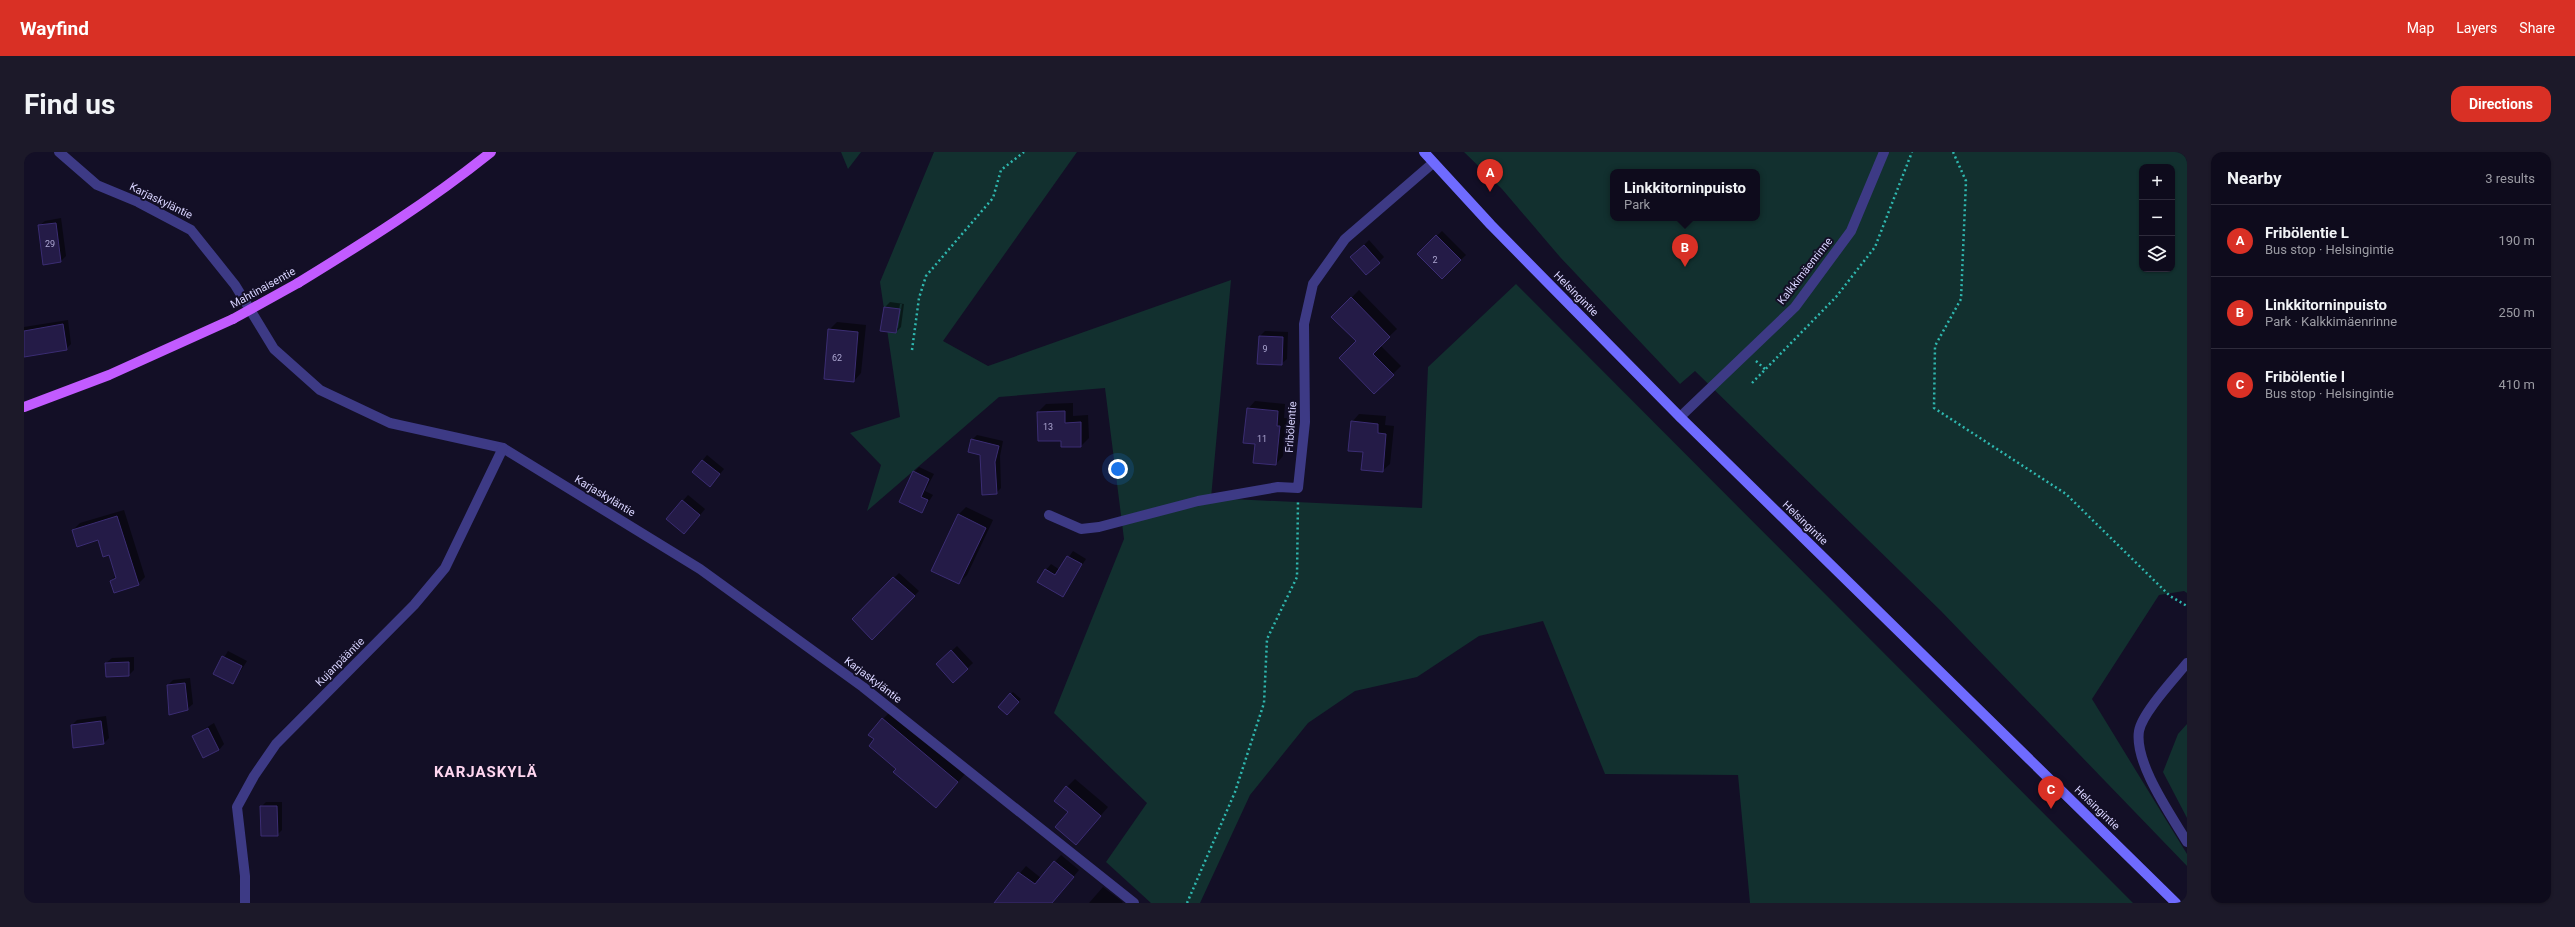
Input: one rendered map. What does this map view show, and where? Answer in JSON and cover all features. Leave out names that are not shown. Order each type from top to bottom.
[{"type":"main road","name":"Mahtinaisentie","points":[[24,407],[109,375],[232,319],[298,283],[368,240],[450,185],[491,152]]},
{"type":"main road","name":"Helsingintie","points":[[1424,152],[1497,231],[1680,417],[2176,903]]},
{"type":"street","name":"Karjaskyläntie","points":[[59,152],[97,185],[138,202],[191,230],[235,285],[274,349],[320,390],[390,423],[503,448],[695,565],[758,609],[862,687],[1134,903]]},
{"type":"street","name":"Kalkkimäenrinne","points":[[1680,417],[1795,308],[1851,231],[1884,152]]},
{"type":"street","name":"Fribölentie","points":[[1298,488],[1305,422],[1304,324],[1313,284],[1345,239],[1433,163]]},
{"type":"street","name":"Kujanpääntie","points":[[245,903],[245,876],[237,807],[254,776],[276,744],[414,605],[445,568],[503,448]]},
{"type":"street","points":[[1049,515],[1081,529],[1099,527],[1198,501],[1278,487],[1298,488]]},
{"type":"street","points":[[2187,663],[2156,700],[2139,730],[2142,758],[2155,788],[2187,842]]},
{"type":"path","points":[[912,350],[919,298],[926,276],[993,198],[1001,170],[1024,152]]},
{"type":"path","points":[[1752,383],[1836,297],[1874,247],[1912,152]]},
{"type":"path","points":[[1953,152],[1966,181],[1961,299],[1935,346],[1934,408],[2066,494],[2170,596],[2187,606]]},
{"type":"path","points":[[1187,903],[1234,792],[1264,703],[1267,638],[1297,577],[1298,488]]},
{"type":"green space","points":[[841,152],[861,152],[848,169]]},
{"type":"green space","points":[[934,152],[1077,152],[943,341],[988,366],[1231,280],[1211,498],[1422,508],[1428,367],[1516,284],[2133,903],[1750,903],[1738,775],[1605,774],[1543,621],[1479,636],[1417,677],[1355,691],[1308,723],[1250,795],[1200,903],[1151,903],[1106,862],[1147,803],[1054,713],[1124,539],[1105,388],[999,397],[867,511],[881,465],[850,433],[900,417],[880,282]]},
{"type":"green space","points":[[1464,152],[2187,152],[2187,593],[2184,591],[2159,595],[2092,699],[2187,854],[2187,866],[1941,611],[1695,371],[1680,384],[1560,257],[1502,189]]},
{"type":"green space","points":[[2187,724],[2187,818],[2163,772],[2178,734]]},
{"type":"building","points":[[56,223],[61,262],[43,265],[38,225]]},
{"type":"building","points":[[1436,235],[1461,260],[1442,279],[1417,254]]},
{"type":"building","points":[[1364,245],[1380,263],[1366,275],[1350,257]]},
{"type":"building","points":[[1351,297],[1390,337],[1373,354],[1394,375],[1374,394],[1339,358],[1356,341],[1331,317]]},
{"type":"building","points":[[884,307],[900,309],[896,333],[880,331]]},
{"type":"building","points":[[63,324],[67,350],[24,357],[24,331]]},
{"type":"building","points":[[828,329],[858,332],[854,382],[824,379]]},
{"type":"building","points":[[1259,336],[1283,337],[1282,365],[1257,364]]},
{"type":"building","points":[[1247,408],[1278,411],[1277,426],[1280,426],[1276,465],[1253,463],[1255,444],[1243,443]]},
{"type":"building","points":[[1065,411],[1065,423],[1081,422],[1081,447],[1061,447],[1061,441],[1038,441],[1037,412]]},
{"type":"building","points":[[1351,421],[1378,424],[1378,433],[1386,434],[1383,472],[1361,470],[1363,452],[1348,451]]},
{"type":"building","points":[[971,439],[999,446],[995,462],[997,494],[982,495],[980,455],[968,452]]},
{"type":"building","points":[[702,460],[720,474],[710,487],[692,472]]},
{"type":"building","points":[[913,471],[929,479],[921,497],[928,500],[922,513],[899,502]]},
{"type":"building","points":[[682,500],[700,515],[684,534],[666,519]]},
{"type":"building","points":[[958,514],[986,528],[959,584],[931,571]]},
{"type":"building","points":[[117,516],[139,585],[114,593],[110,581],[116,578],[109,555],[103,557],[98,540],[77,547],[72,530]]},
{"type":"building","points":[[1067,556],[1082,564],[1063,597],[1037,582],[1045,569],[1055,575]]},
{"type":"building","points":[[893,577],[915,596],[872,640],[852,619]]},
{"type":"building","points":[[951,650],[968,669],[953,683],[936,664]]},
{"type":"building","points":[[222,656],[242,666],[233,684],[213,674]]},
{"type":"building","points":[[129,662],[129,676],[106,677],[105,663]]},
{"type":"building","points":[[185,683],[188,710],[169,715],[167,685]]},
{"type":"building","points":[[1010,693],[1019,702],[1007,715],[998,707]]},
{"type":"building","points":[[882,718],[958,782],[936,808],[893,772],[896,769],[869,746],[874,739],[868,735]]},
{"type":"building","points":[[101,721],[104,744],[73,748],[71,725]]},
{"type":"building","points":[[208,728],[219,750],[203,758],[192,736]]},
{"type":"building","points":[[1066,786],[1101,816],[1076,845],[1055,827],[1068,812],[1054,801]]},
{"type":"building","points":[[260,806],[277,806],[278,836],[261,836]]},
{"type":"building","points":[[1054,861],[1074,877],[1052,903],[994,903],[1018,872],[1035,884]]},
{"type":"place","name":"Fribölentie L","points":[[1490,192]]},
{"type":"place","name":"Linkkitorninpuisto","points":[[1685,267]]},
{"type":"place","name":"Fribölentie I","points":[[2051,809]]},
{"type":"district","name":"KARJASKYLÄ","points":[[486,772]]}]
